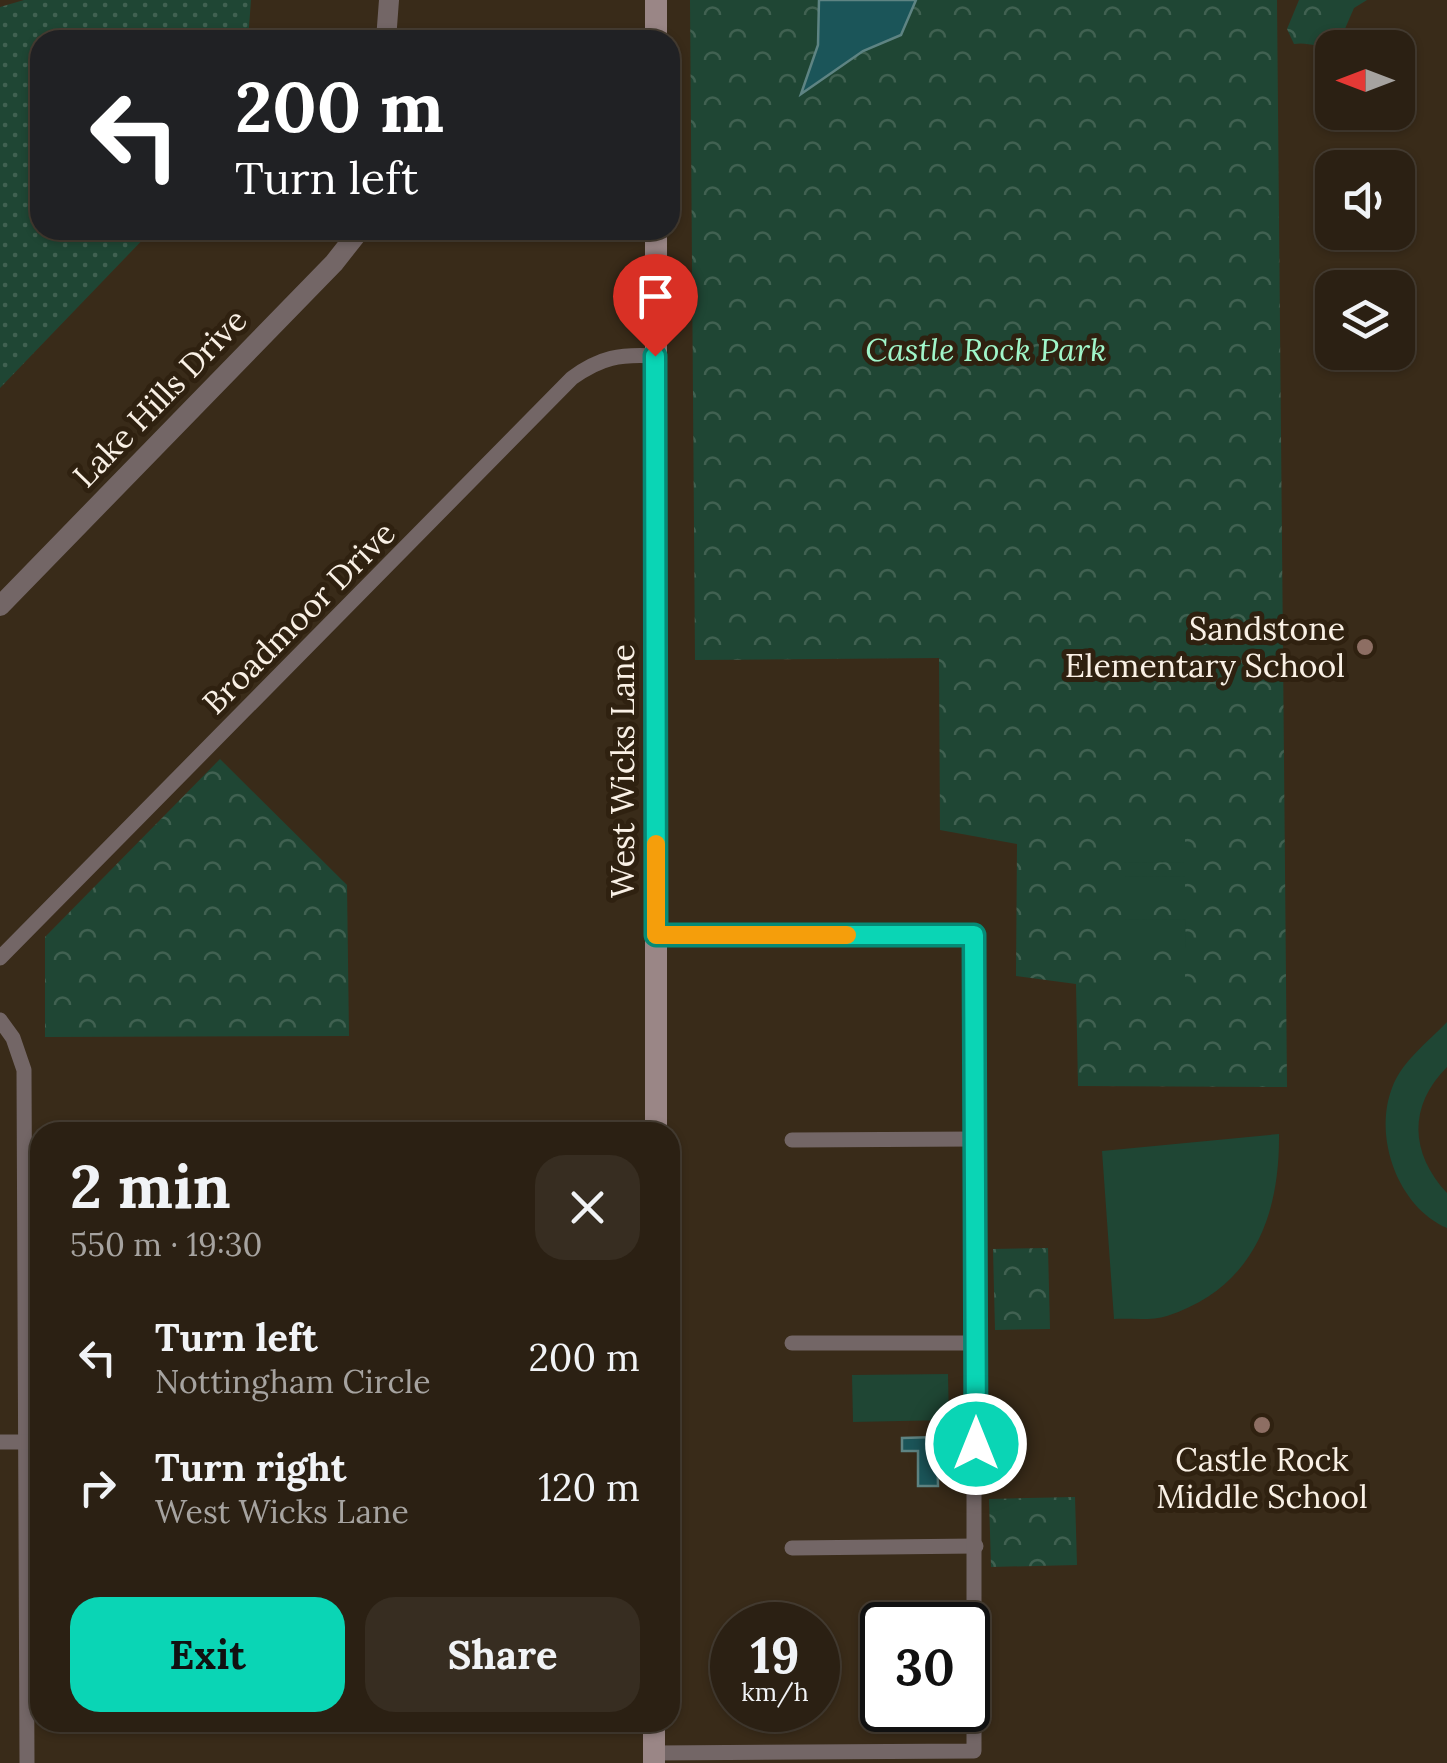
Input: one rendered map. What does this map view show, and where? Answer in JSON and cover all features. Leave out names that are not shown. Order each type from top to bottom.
[{"type":"main road","points":[[656,0],[656,30]]},
{"type":"main road","name":"West Wicks Lane","points":[[656,240],[656,1122]]},
{"type":"main road","points":[[654,1732],[654,1758]]},
{"type":"street","points":[[387,30],[389,0]]},
{"type":"street","name":"Lake Hills Drive","points":[[5,591],[334,263],[352,240]]},
{"type":"street","name":"Broadmoor Drive","points":[[0,958],[572,378],[607,357],[655,356]]},
{"type":"street","points":[[654,1758],[974,1750],[976,1546],[974,935],[656,935]]},
{"type":"street","points":[[0,1020],[13,1038],[24,1070],[30,1318]]},
{"type":"street","points":[[792,1140],[976,1139]]},
{"type":"street","points":[[792,1343],[976,1343]]},
{"type":"street","points":[[0,1442],[30,1442]]},
{"type":"street","points":[[792,1548],[976,1546]]},
{"type":"street","points":[[27,1763],[30,1602]]},
{"type":"green space","points":[[24,0],[251,0],[249,30],[30,30],[30,240],[142,240],[0,388],[0,7]]},
{"type":"green space","name":"Castle Rock Park","points":[[690,0],[1277,0],[1287,1087],[1078,1086],[1076,984],[1016,976],[1017,844],[940,830],[939,658],[695,660]]},
{"type":"green space","points":[[1299,0],[1367,0],[1354,8],[1344,30],[1315,30],[1315,45],[1294,44],[1287,29]]},
{"type":"green space","points":[[220,759],[347,885],[349,1036],[45,1037],[45,937]]},
{"type":"green space","points":[[1124,834],[1185,834],[1185,862],[1124,863]]},
{"type":"green space","points":[[1185,876],[1185,905],[1124,905],[1124,877]]},
{"type":"green space","points":[[1185,919],[1186,948],[1124,948],[1124,920]]},
{"type":"green space","points":[[1124,962],[1185,962],[1185,990],[1124,990]]},
{"type":"green space","points":[[1447,1022],[1447,1067],[1425,1098],[1418,1130],[1426,1162],[1447,1193],[1447,1228],[1430,1218],[1403,1187],[1388,1148],[1386,1128],[1387,1107],[1396,1078]]},
{"type":"green space","points":[[1279,1134],[1274,1193],[1267,1220],[1240,1268],[1197,1304],[1167,1316],[1114,1319],[1102,1151]]},
{"type":"green space","points":[[1048,1248],[1050,1329],[995,1330],[993,1249]]},
{"type":"green space","points":[[948,1374],[949,1420],[853,1422],[852,1375]]},
{"type":"green space","points":[[1075,1497],[1077,1565],[991,1567],[989,1499]]},
{"type":"water","points":[[819,0],[916,0],[901,35],[863,51],[801,94],[818,45]]},
{"type":"water","points":[[937,1437],[938,1486],[918,1486],[918,1451],[902,1451],[902,1438]]},
{"type":"slow traffic","points":[[656,844],[656,935],[847,935]]},
{"type":"place","name":"Sandstone Elementary School","points":[[1365,647]]},
{"type":"place","name":"Castle Rock Middle School","points":[[1262,1425]]},
{"type":"route","points":[[655,356],[656,935],[974,935],[976,1444]]}]
